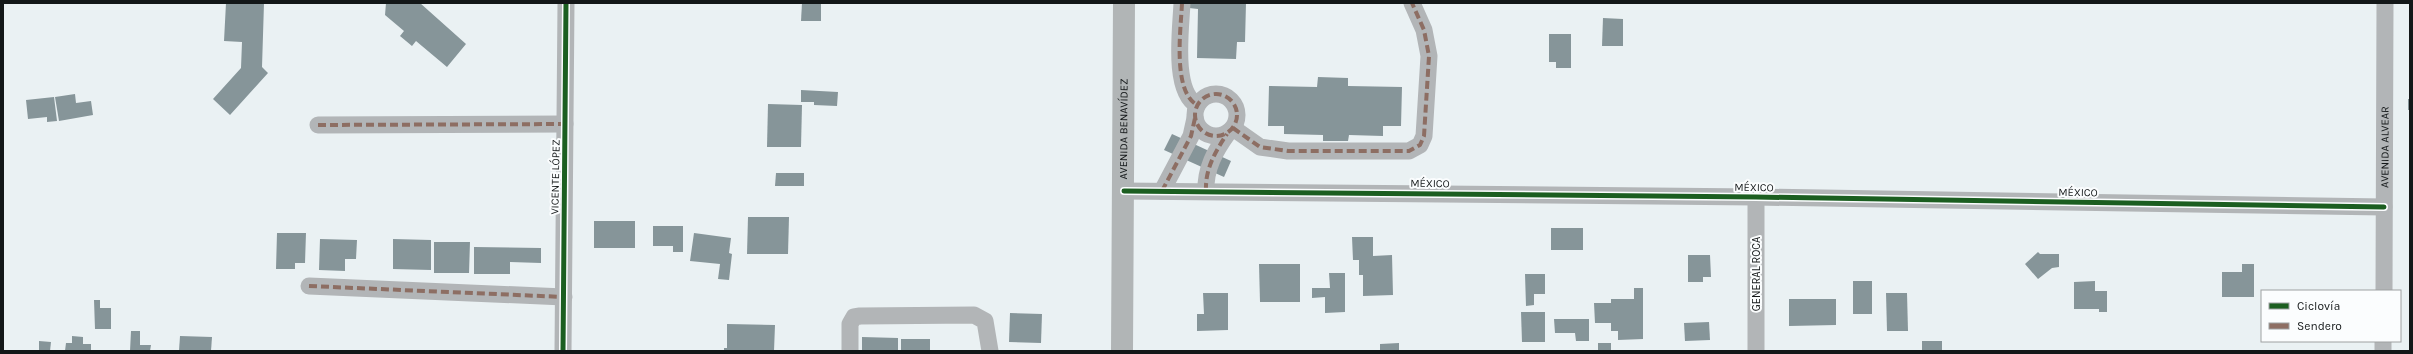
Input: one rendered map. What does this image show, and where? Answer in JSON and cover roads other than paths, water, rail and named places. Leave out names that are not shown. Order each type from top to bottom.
[{"type":"main road","name":"AVENIDA BENAVÍDEZ","points":[[1122,351],[1124,3]]},
{"type":"street","name":"VICENTE LÓPEZ","points":[[563,351],[566,3]]},
{"type":"street","points":[[1182,3],[1180,66],[1184,86],[1196,112],[1202,131],[1215,137],[1231,130]]},
{"type":"street","points":[[1231,130],[1260,147],[1288,151],[1409,151],[1420,145],[1424,136],[1429,56],[1424,30],[1412,3]]},
{"type":"street","name":"AVENIDA ALVEAR","points":[[2384,290],[2385,3]]},
{"type":"street","points":[[1162,191],[1190,136],[1196,112],[1208,96],[1222,94],[1233,102],[1238,115],[1231,130],[1217,148],[1205,176],[1206,191]]},
{"type":"street","points":[[318,125],[565,124]]},
{"type":"street","name":"MÉXICO","points":[[1124,191],[1756,197],[2384,207]]},
{"type":"street","name":"GENERAL ROCA","points":[[1756,197],[1756,351]]},
{"type":"street","points":[[310,286],[564,297]]},
{"type":"street","points":[[850,351],[850,324],[854,318],[860,316],[974,314],[985,321],[990,351]]}]
